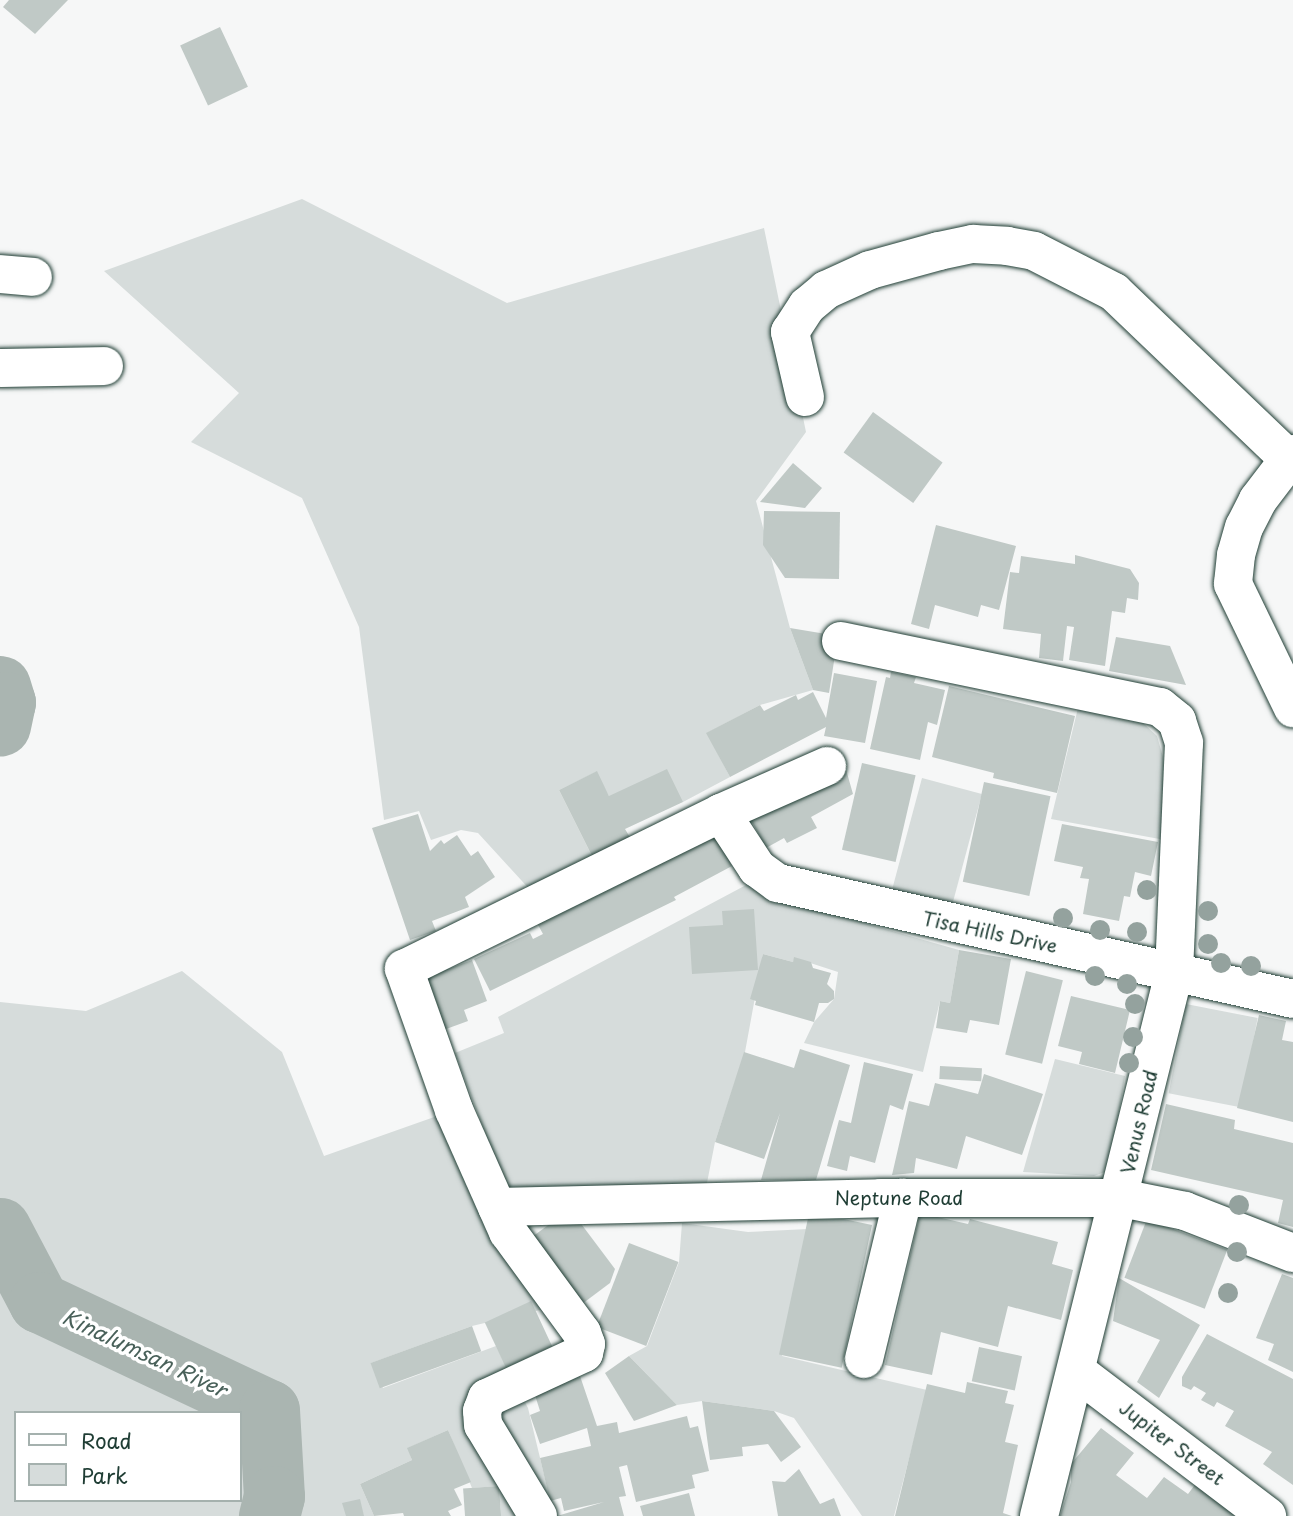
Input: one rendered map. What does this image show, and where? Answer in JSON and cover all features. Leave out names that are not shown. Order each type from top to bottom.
[{"type":"street","points":[[805,397],[790,332],[807,306],[826,290],[870,270],[973,244],[1007,246],[1034,251],[1114,292],[1291,457],[1258,500],[1244,527],[1236,555],[1233,584],[1293,708]]},
{"type":"street","points":[[0,368],[104,366]]},
{"type":"street","name":"Venus Road","points":[[841,641],[1160,707],[1177,721],[1184,743],[1174,972],[1121,1198],[1039,1516]]},
{"type":"street","points":[[538,1516],[483,1425],[482,1411],[487,1398],[584,1353],[586,1343],[508,1232],[454,1110],[404,969],[721,813],[827,766]]},
{"type":"street","name":"Tisa Hills Drive","points":[[721,813],[757,868],[778,883],[1293,999]]},
{"type":"street","points":[[864,1359],[903,1198]]},
{"type":"street","name":"Neptune Road","points":[[497,1207],[903,1198],[1121,1198],[1185,1212],[1293,1253]]},
{"type":"street","name":"Jupiter Street","points":[[1076,1371],[1268,1516]]},
{"type":"green space","points":[[302,199],[507,303],[764,228],[806,432],[756,501],[790,628],[813,690],[760,705],[707,733],[730,777],[683,802],[609,796],[596,772],[559,790],[593,858],[532,892],[478,833],[461,830],[431,840],[419,811],[384,820],[359,627],[302,498],[191,442],[239,393],[104,271]]},
{"type":"green space","points":[[1078,708],[1142,722],[1157,736],[1163,757],[1165,840],[1051,819]]},
{"type":"green space","points":[[922,778],[982,794],[952,907],[892,891]]},
{"type":"green space","points":[[748,884],[783,900],[959,950],[950,1003],[940,1001],[923,1072],[804,1043],[814,1022],[834,999],[838,972],[795,958],[793,962],[763,954],[745,1052],[715,1142],[706,1188],[510,1199],[455,1053],[504,1033],[498,1017]]},
{"type":"green space","points":[[182,971],[282,1052],[324,1156],[454,1110],[561,1305],[472,1326],[371,1363],[383,1388],[496,1346],[528,1408],[554,1516],[501,1516],[499,1486],[472,1488],[448,1430],[408,1448],[412,1460],[360,1484],[374,1516],[0,1516],[0,1002],[86,1011]]},
{"type":"green space","points":[[1186,1004],[1258,1018],[1240,1107],[1169,1093]]},
{"type":"green space","points":[[1055,1059],[1125,1076],[1111,1162],[1105,1172],[1094,1176],[1023,1172]]},
{"type":"green space","points":[[682,1223],[748,1232],[808,1229],[782,1356],[927,1390],[894,1516],[862,1516],[794,1418],[774,1411],[702,1401],[677,1405],[629,1356],[647,1346],[679,1262]]},
{"type":"building","points":[[9,0],[68,0],[35,34],[3,7]]},
{"type":"building","points":[[220,27],[248,87],[208,105],[180,46]]},
{"type":"building","points":[[873,412],[943,463],[913,503],[844,452]]},
{"type":"building","points":[[793,463],[822,488],[805,508],[760,502]]},
{"type":"building","points":[[764,511],[840,512],[839,579],[785,578],[763,545]]},
{"type":"building","points":[[936,525],[1016,546],[999,610],[981,605],[978,617],[935,605],[929,629],[911,624]]},
{"type":"building","points":[[1075,555],[1130,569],[1139,583],[1138,600],[1127,598],[1125,613],[1112,611],[1105,666],[1069,660],[1074,627],[1067,626],[1063,661],[1039,658],[1041,634],[1003,629],[1010,572],[1019,573],[1021,556],[1075,564]]},
{"type":"building","points":[[790,628],[838,636],[829,693],[813,690]]},
{"type":"building","points":[[1116,637],[1170,646],[1186,685],[1109,671]]},
{"type":"building","points":[[891,672],[916,677],[914,683],[945,690],[937,725],[928,722],[920,760],[870,749],[886,677],[890,678]]},
{"type":"building","points":[[834,673],[877,681],[865,743],[824,736],[826,727],[730,777],[706,733],[760,705],[764,711],[796,695],[798,700],[813,692],[826,718]]},
{"type":"building","points":[[949,686],[1075,716],[1057,793],[993,778],[994,773],[932,757]]},
{"type":"building","points":[[843,759],[853,794],[811,817],[817,828],[787,843],[784,838],[766,848],[744,807]]},
{"type":"building","points":[[862,763],[916,775],[896,862],[842,850]]},
{"type":"building","points":[[667,769],[683,802],[625,829],[631,839],[593,858],[559,790],[597,771],[609,796]]},
{"type":"building","points":[[984,782],[1051,796],[1029,896],[963,882]]},
{"type":"building","points":[[418,814],[430,851],[441,840],[444,844],[457,835],[471,856],[478,851],[495,877],[465,897],[469,907],[432,921],[436,931],[410,940],[372,828]]},
{"type":"building","points":[[1062,824],[1158,842],[1151,876],[1135,872],[1130,897],[1124,896],[1119,921],[1083,914],[1089,879],[1080,878],[1083,867],[1054,861]]},
{"type":"building","points":[[710,825],[732,866],[674,897],[676,900],[490,991],[474,959],[530,933],[533,939],[543,934],[537,923]]},
{"type":"building","points":[[754,909],[758,970],[692,974],[689,927],[723,925],[722,911]]},
{"type":"building","points":[[959,950],[1011,959],[999,1025],[970,1020],[967,1033],[936,1028],[940,1001],[950,1003]]},
{"type":"building","points":[[763,954],[793,962],[794,957],[811,962],[813,968],[831,973],[827,984],[834,991],[834,999],[828,1003],[819,1003],[814,1022],[755,1005],[756,1001],[750,999]]},
{"type":"building","points":[[472,960],[487,1001],[464,1010],[468,1021],[438,1032],[414,968],[448,969]]},
{"type":"building","points":[[1026,971],[1063,980],[1042,1064],[1005,1054]]},
{"type":"building","points":[[1071,996],[1130,1010],[1115,1073],[1079,1064],[1082,1052],[1058,1046]]},
{"type":"building","points":[[1259,1015],[1286,1021],[1282,1040],[1293,1042],[1293,1122],[1237,1108]]},
{"type":"building","points":[[800,1049],[850,1065],[816,1180],[761,1180],[780,1113],[764,1159],[715,1142],[744,1052],[794,1068]]},
{"type":"building","points":[[864,1062],[913,1074],[903,1110],[890,1105],[875,1163],[850,1156],[847,1171],[827,1166],[839,1120],[851,1123]]},
{"type":"building","points":[[940,1066],[982,1068],[981,1081],[939,1079]]},
{"type":"building","points":[[984,1074],[1043,1094],[1022,1155],[966,1136],[957,1169],[916,1158],[914,1173],[892,1175],[909,1101],[929,1106],[935,1083],[978,1094]]},
{"type":"building","points":[[1166,1104],[1235,1120],[1234,1129],[1293,1143],[1293,1227],[1278,1223],[1283,1200],[1151,1170]]},
{"type":"building","points":[[570,1209],[615,1269],[610,1283],[582,1304],[532,1237]]},
{"type":"building","points":[[809,1212],[872,1225],[842,1368],[779,1355]]},
{"type":"building","points":[[920,1213],[968,1224],[970,1219],[1058,1242],[1052,1264],[1073,1270],[1061,1320],[1008,1306],[998,1347],[941,1332],[932,1375],[885,1365]]},
{"type":"building","points":[[1147,1219],[1227,1250],[1205,1309],[1124,1278]]},
{"type":"building","points":[[629,1243],[678,1262],[646,1346],[597,1327]]},
{"type":"building","points":[[1282,1274],[1293,1278],[1293,1372],[1268,1360],[1274,1344],[1256,1338]]},
{"type":"building","points":[[1119,1278],[1200,1325],[1159,1398],[1137,1382],[1160,1340],[1113,1321]]},
{"type":"building","points":[[531,1301],[552,1346],[506,1368],[485,1323]]},
{"type":"building","points":[[472,1326],[481,1351],[380,1388],[371,1363]]},
{"type":"building","points":[[1207,1334],[1293,1379],[1293,1485],[1263,1464],[1272,1452],[1225,1426],[1234,1411],[1217,1402],[1214,1407],[1201,1400],[1206,1393],[1194,1386],[1191,1390],[1182,1386],[1182,1377]]},
{"type":"building","points":[[979,1347],[1022,1356],[1015,1390],[972,1381]]},
{"type":"building","points":[[629,1356],[677,1405],[634,1421],[605,1373]]},
{"type":"building","points":[[580,1376],[597,1426],[617,1422],[619,1433],[687,1416],[690,1428],[698,1426],[709,1471],[692,1475],[695,1488],[636,1502],[627,1465],[619,1467],[626,1496],[619,1497],[624,1516],[557,1516],[604,1502],[564,1511],[561,1498],[550,1501],[540,1458],[591,1446],[587,1428],[540,1444],[530,1415],[540,1411],[534,1392]]},
{"type":"building","points":[[967,1382],[1008,1391],[1005,1403],[1014,1405],[1005,1442],[1018,1445],[1003,1513],[1012,1516],[895,1516],[927,1384],[965,1393]]},
{"type":"building","points":[[702,1401],[774,1411],[801,1447],[781,1462],[768,1444],[742,1447],[743,1456],[710,1460]]},
{"type":"building","points":[[1101,1428],[1134,1453],[1116,1475],[1147,1498],[1164,1477],[1188,1494],[1197,1482],[1245,1516],[1060,1516],[1071,1482],[1071,1464]]},
{"type":"building","points":[[448,1430],[471,1482],[454,1489],[462,1505],[448,1511],[451,1516],[404,1516],[403,1513],[374,1516],[360,1484],[412,1460],[407,1448]]},
{"type":"building","points":[[799,1469],[820,1504],[834,1498],[841,1516],[778,1516],[772,1481],[785,1482]]},
{"type":"building","points":[[499,1486],[501,1516],[465,1516],[463,1489]]},
{"type":"building","points":[[689,1493],[695,1516],[643,1516],[640,1506]]},
{"type":"building","points":[[360,1499],[364,1516],[346,1516],[342,1503]]},
{"type":"waterway","name":"Kinalumsan River","points":[[0,686],[5,702],[0,725]]},
{"type":"waterway","name":"Kinalumsan River","points":[[0,1228],[39,1302],[269,1410],[274,1496],[269,1516]]}]
